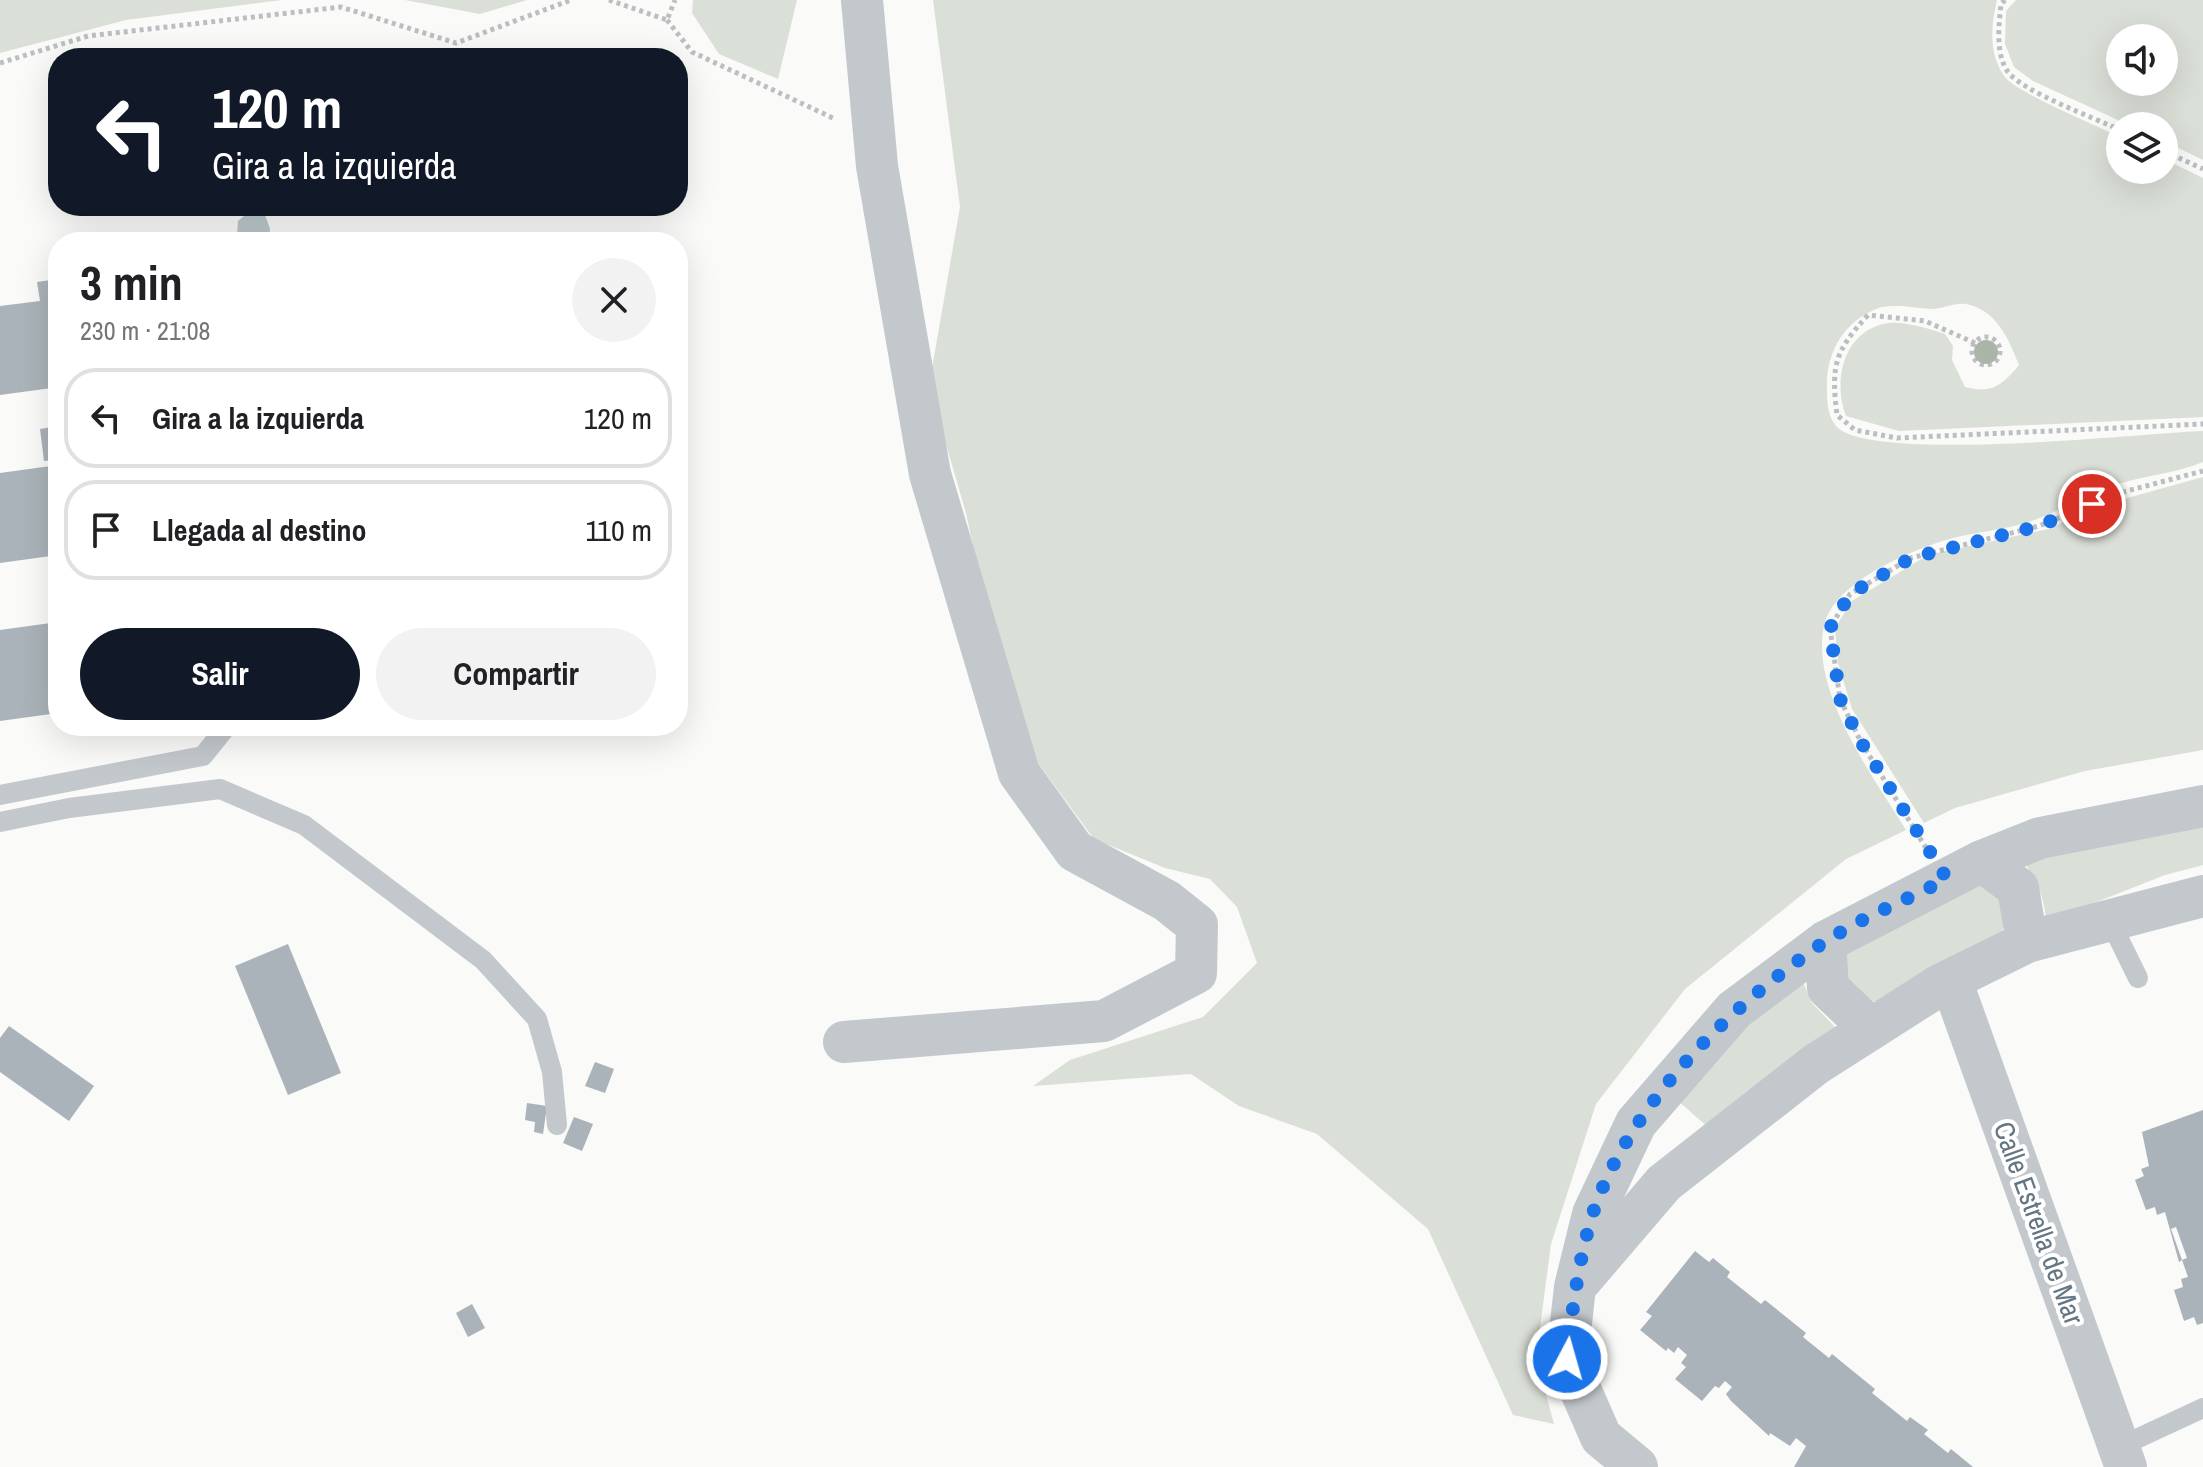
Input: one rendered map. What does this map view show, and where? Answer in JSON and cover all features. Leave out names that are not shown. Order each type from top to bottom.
[{"type":"street","points":[[844,1042],[1104,1021],[1196,973],[1197,925],[1167,901],[1075,851],[1019,773],[930,474],[874,136],[862,0]]},
{"type":"street","points":[[1637,1467],[1601,1437],[1567,1359],[1575,1287],[1593,1214],[1636,1123],[1734,1010],[1825,942],[1965,870],[2040,838],[2203,806]]},
{"type":"street","points":[[1965,870],[2018,888],[2027,942]]},
{"type":"street","points":[[1575,1287],[1664,1183],[1816,1064],[1871,1029],[1951,980],[2027,942],[2203,896]]},
{"type":"street","points":[[1825,942],[1828,988],[1871,1029]]},
{"type":"street","name":"Calle Estrella de Mar","points":[[1951,980],[2122,1457]]},
{"type":"lane","points":[[0,795],[203,756],[219,736]]},
{"type":"lane","points":[[0,822],[69,808],[220,789],[304,825],[483,960],[537,1019],[552,1072],[557,1125]]},
{"type":"lane","points":[[2109,919],[2138,978]]},
{"type":"lane","points":[[2122,1457],[2203,1408]]},
{"type":"path","points":[[49,48],[88,36],[341,7],[456,43],[571,0]]},
{"type":"path","points":[[609,0],[667,20],[692,52],[874,136]]},
{"type":"path","points":[[667,20],[675,0]]},
{"type":"path","points":[[2005,0],[2001,4],[1998,36],[2007,71],[2025,86],[2106,124]]},
{"type":"path","points":[[0,63],[48,48]]},
{"type":"path","points":[[2178,157],[2203,169]]},
{"type":"path","points":[[1975,343],[1925,321],[1868,315],[1848,336],[1832,375],[1837,415],[1855,430],[1897,438],[2203,424]]},
{"type":"path","points":[[1986,336],[1996,340],[2000,345],[1999,358],[1991,365],[1981,365],[1974,359],[1975,343],[1986,336]]},
{"type":"path","points":[[1965,870],[1861,742],[1840,699],[1830,628],[1850,594],[1911,558],[2039,526],[2119,493],[2203,471]]},
{"type":"shaded area","points":[[0,0],[282,0],[126,20],[0,53]]},
{"type":"shaded area","points":[[405,0],[527,0],[480,14]]},
{"type":"shaded area","points":[[693,0],[797,0],[778,79],[719,54],[692,13]]},
{"type":"shaded area","points":[[933,0],[1997,0],[1992,30],[1993,49],[2005,77],[2041,100],[2106,130],[2106,184],[2178,184],[2178,166],[2203,178],[2203,417],[1899,431],[1846,416],[1840,387],[1842,372],[1845,358],[1861,335],[1889,323],[1917,326],[1945,334],[1953,346],[1952,360],[1965,387],[1989,389],[2001,383],[2019,365],[2000,327],[1986,313],[1966,304],[1930,309],[1888,306],[1864,315],[1838,342],[1827,378],[1828,409],[1836,426],[1859,437],[1899,443],[2010,444],[2203,431],[2203,462],[2115,485],[2032,521],[1949,539],[1914,551],[1857,582],[1831,610],[1824,626],[1822,652],[1835,705],[1862,759],[1906,830],[1846,859],[1685,989],[1596,1104],[1551,1244],[1536,1358],[1554,1424],[1513,1415],[1428,1229],[1317,1134],[1239,1106],[1191,1074],[1033,1086],[1070,1060],[1203,1017],[1257,963],[1237,907],[1210,879],[1165,868],[1094,839],[1012,728],[966,513],[929,386],[960,207]]},
{"type":"shaded area","points":[[2016,0],[2203,0],[2203,160],[2178,148],[2178,112],[2106,112],[2106,115],[2033,81],[2014,67],[2005,44],[2006,11]]},
{"type":"shaded area","points":[[244,216],[265,216],[270,232],[237,232],[238,221]]},
{"type":"shaded area","points":[[2203,477],[2203,750],[2085,771],[1955,808],[1924,823],[1852,709],[1838,663],[1835,628],[1852,601],[1928,555],[2048,529],[2106,504]]},
{"type":"shaded area","points":[[2203,822],[2203,865],[2165,875],[2046,922],[2038,888],[2020,856]]},
{"type":"shaded area","points":[[1976,880],[2002,897],[2007,916],[2001,935],[1886,1002],[1869,1001],[1852,993],[1842,956]]},
{"type":"shaded area","points":[[1801,977],[1812,1003],[1838,1030],[1710,1129],[1676,1099],[1716,1054]]},
{"type":"building","points":[[48,280],[48,389],[0,395],[0,306],[40,301],[37,282]]},
{"type":"building","points":[[48,428],[48,461],[44,461],[40,429]]},
{"type":"building","points":[[48,466],[48,556],[0,563],[0,473]]},
{"type":"building","points":[[48,623],[48,714],[0,721],[0,630]]},
{"type":"building","points":[[288,944],[341,1073],[288,1095],[235,966]]},
{"type":"building","points":[[9,1026],[94,1086],[69,1121],[0,1072],[0,1038]]},
{"type":"building","points":[[595,1062],[614,1069],[605,1093],[585,1086]]},
{"type":"building","points":[[527,1103],[547,1106],[543,1134],[534,1132],[535,1122],[525,1120]]},
{"type":"building","points":[[2203,1110],[2203,1323],[2197,1325],[2194,1317],[2184,1321],[2174,1290],[2183,1287],[2181,1279],[2188,1277],[2182,1260],[2179,1262],[2165,1212],[2157,1215],[2155,1207],[2146,1210],[2135,1180],[2144,1176],[2141,1169],[2149,1166],[2142,1132]],"holes":[[[2176,1227],[2187,1258],[2182,1260],[2171,1229]]]},
{"type":"building","points":[[574,1117],[593,1124],[582,1151],[563,1143]]},
{"type":"building","points":[[1695,1251],[1709,1262],[1713,1258],[1730,1272],[1727,1277],[1761,1304],[1765,1300],[1806,1333],[1803,1337],[1829,1358],[1832,1354],[1875,1389],[1872,1393],[1907,1421],[1910,1417],[1928,1430],[1924,1434],[1948,1453],[1951,1449],[1973,1467],[1794,1467],[1806,1446],[1796,1438],[1790,1446],[1770,1433],[1769,1436],[1731,1401],[1726,1394],[1732,1387],[1725,1381],[1719,1388],[1715,1386],[1702,1401],[1675,1379],[1686,1367],[1681,1363],[1687,1355],[1678,1347],[1674,1353],[1668,1348],[1666,1351],[1640,1330],[1652,1316],[1646,1312]]},
{"type":"building","points":[[472,1304],[485,1328],[468,1337],[456,1313]]},
{"type":"route","points":[[1567,1359],[1575,1287],[1593,1214],[1636,1123],[1734,1010],[1825,942],[1947,879],[1861,742],[1840,699],[1830,628],[1850,594],[1911,558],[2039,526],[2092,504]]}]
